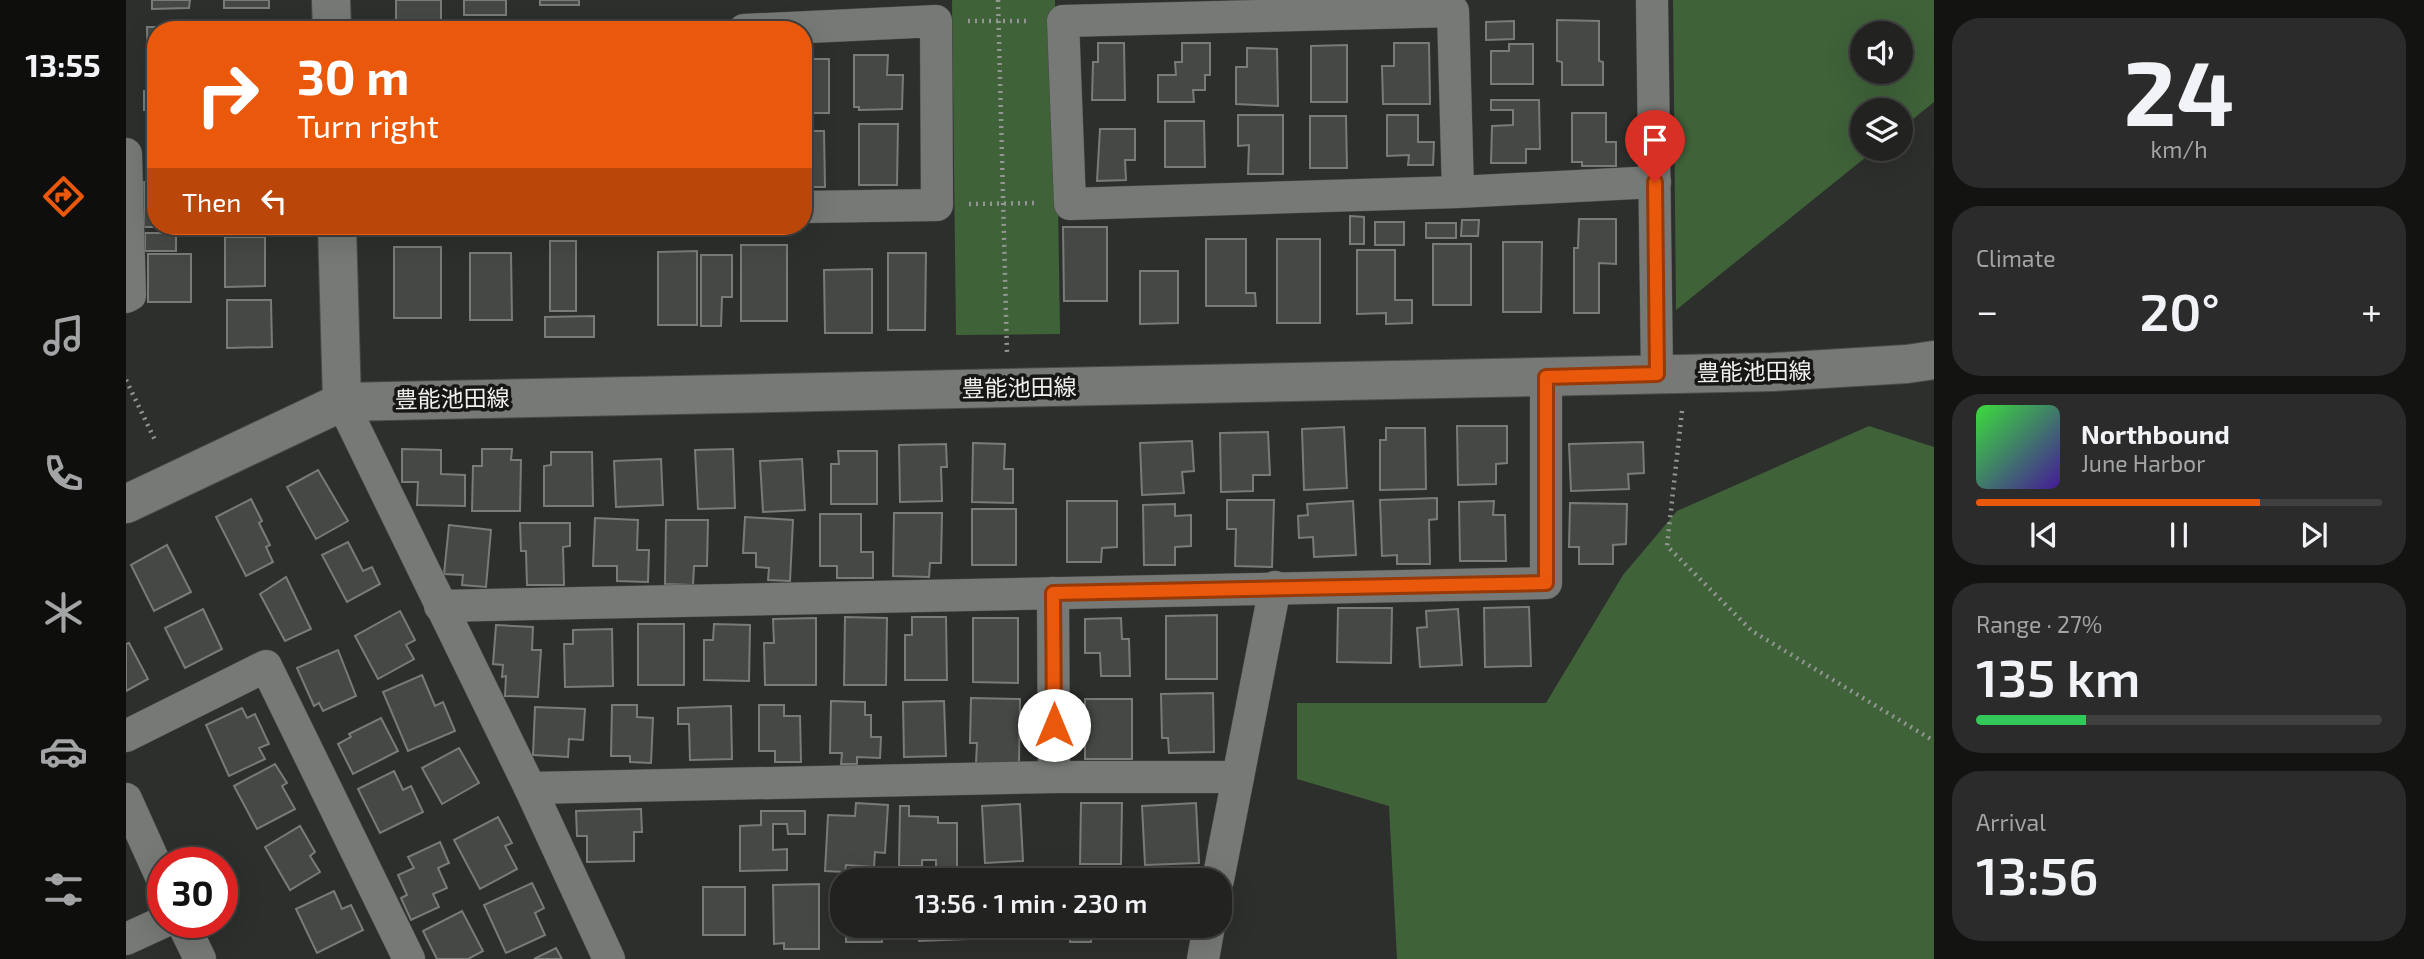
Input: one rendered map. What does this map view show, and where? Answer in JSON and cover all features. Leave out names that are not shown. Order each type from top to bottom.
[{"type":"main road","points":[[331,0],[332,21]]},
{"type":"main road","points":[[337,235],[342,402]]},
{"type":"main road","name":"豊能池田線","points":[[126,504],[342,402],[1834,370],[1934,360]]},
{"type":"street","points":[[1652,0],[1657,374]]},
{"type":"street","points":[[1458,192],[1453,11],[1063,21],[1070,204],[1458,192],[1655,182]]},
{"type":"street","points":[[812,27],[936,21],[937,205],[812,207]]},
{"type":"street","points":[[126,154],[130,295],[126,297]]},
{"type":"street","points":[[440,606],[1546,583],[1546,377]]},
{"type":"street","points":[[342,402],[530,788],[609,959]]},
{"type":"street","points":[[1220,868],[1275,587]]},
{"type":"street","points":[[1053,593],[1054,777]]},
{"type":"street","points":[[126,736],[266,666],[409,959]]},
{"type":"street","points":[[530,788],[1054,777],[1238,777]]},
{"type":"street","points":[[126,799],[148,847]]},
{"type":"street","points":[[126,939],[147,929]]},
{"type":"street","points":[[190,938],[200,959]]},
{"type":"street","points":[[1203,959],[1207,938]]},
{"type":"path","points":[[998,0],[1007,389]]},
{"type":"path","points":[[936,21],[1063,21]]},
{"type":"path","points":[[937,205],[1070,204]]},
{"type":"path","points":[[126,380],[155,440]]},
{"type":"path","points":[[1683,407],[1667,546],[1752,631],[1934,741]]},
{"type":"green space","points":[[952,0],[1055,0],[1060,334],[956,335]]},
{"type":"green space","points":[[1673,0],[1934,0],[1934,102],[1913,119],[1913,98],[1850,98],[1850,161],[1861,161],[1676,310]]},
{"type":"green space","points":[[1869,426],[1934,447],[1934,959],[1397,959],[1389,806],[1297,779],[1297,703],[1546,703],[1623,575],[1677,511]]},
{"type":"building","points":[[152,0],[190,0],[189,8],[152,9]]},
{"type":"building","points":[[224,0],[269,0],[269,8],[224,8]]},
{"type":"building","points":[[396,0],[441,0],[441,21],[396,21]]},
{"type":"building","points":[[464,0],[506,0],[506,15],[464,15]]},
{"type":"building","points":[[540,0],[579,0],[579,5],[540,5]]},
{"type":"building","points":[[1557,20],[1599,21],[1599,61],[1603,62],[1603,85],[1562,85],[1562,62],[1557,61]]},
{"type":"building","points":[[1514,21],[1514,39],[1486,40],[1486,22]]},
{"type":"building","points":[[1098,43],[1124,43],[1125,100],[1092,100],[1093,62],[1098,62]]},
{"type":"building","points":[[1182,43],[1210,43],[1210,75],[1205,75],[1205,90],[1193,90],[1194,102],[1158,102],[1158,75],[1176,75],[1175,62],[1182,62]]},
{"type":"building","points":[[1394,43],[1429,43],[1430,104],[1383,104],[1382,66],[1394,66]]},
{"type":"building","points":[[1509,44],[1533,44],[1533,84],[1491,84],[1491,51],[1509,51]]},
{"type":"building","points":[[1347,45],[1347,102],[1311,102],[1311,46]]},
{"type":"building","points":[[1247,48],[1277,49],[1278,106],[1236,104],[1236,67],[1247,67]]},
{"type":"building","points":[[854,55],[888,55],[887,75],[903,75],[902,109],[859,110],[859,107],[854,107]]},
{"type":"building","points":[[812,59],[829,59],[829,113],[812,113]]},
{"type":"building","points":[[144,91],[147,91],[147,110],[144,110]]},
{"type":"building","points":[[1491,100],[1539,100],[1540,149],[1526,149],[1526,163],[1491,163],[1492,126],[1513,125],[1513,110],[1491,110]]},
{"type":"building","points":[[1572,113],[1606,113],[1606,142],[1616,142],[1616,166],[1582,166],[1582,162],[1572,162]]},
{"type":"building","points":[[1238,115],[1283,115],[1283,174],[1248,174],[1249,145],[1238,146]]},
{"type":"building","points":[[1387,115],[1418,115],[1418,142],[1434,142],[1433,165],[1408,165],[1409,155],[1387,156]]},
{"type":"building","points":[[1310,116],[1346,116],[1347,168],[1310,168]]},
{"type":"building","points":[[1165,121],[1204,121],[1205,167],[1165,167]]},
{"type":"building","points":[[859,124],[898,124],[897,185],[859,185]]},
{"type":"building","points":[[1100,129],[1135,129],[1135,160],[1125,160],[1126,180],[1097,181]]},
{"type":"building","points":[[812,131],[824,131],[825,187],[812,187]]},
{"type":"building","points":[[144,182],[147,182],[147,227],[144,227]]},
{"type":"building","points":[[1350,216],[1364,217],[1364,244],[1350,244]]},
{"type":"building","points":[[1579,219],[1616,219],[1616,264],[1599,263],[1599,313],[1574,313],[1574,248],[1578,248]]},
{"type":"building","points":[[1462,220],[1479,220],[1478,236],[1461,236]]},
{"type":"building","points":[[1375,222],[1404,222],[1404,245],[1375,245]]},
{"type":"building","points":[[1426,223],[1456,223],[1456,238],[1426,238]]},
{"type":"building","points":[[1063,227],[1107,227],[1107,301],[1064,301]]},
{"type":"building","points":[[145,233],[176,235],[176,251],[145,251]]},
{"type":"building","points":[[225,237],[265,237],[265,286],[225,287]]},
{"type":"building","points":[[1206,239],[1246,239],[1246,293],[1255,293],[1256,306],[1206,306]]},
{"type":"building","points":[[1277,239],[1320,239],[1320,323],[1277,323]]},
{"type":"building","points":[[550,241],[576,241],[576,311],[550,311]]},
{"type":"building","points":[[1503,242],[1542,242],[1541,312],[1503,312]]},
{"type":"building","points":[[1433,244],[1471,244],[1471,305],[1433,305]]},
{"type":"building","points":[[741,245],[787,245],[787,321],[741,321]]},
{"type":"building","points":[[394,247],[441,247],[441,318],[394,318]]},
{"type":"building","points":[[1357,250],[1395,250],[1395,300],[1412,300],[1412,323],[1386,324],[1386,313],[1357,314]]},
{"type":"building","points":[[697,251],[697,325],[658,325],[658,252]]},
{"type":"building","points":[[470,253],[511,253],[512,320],[470,320]]},
{"type":"building","points":[[888,253],[926,253],[925,330],[888,330]]},
{"type":"building","points":[[148,254],[191,254],[191,302],[148,302]]},
{"type":"building","points":[[701,255],[732,255],[732,297],[722,297],[721,326],[701,326]]},
{"type":"building","points":[[872,269],[872,333],[825,333],[824,270]]},
{"type":"building","points":[[1140,271],[1178,271],[1178,323],[1140,324]]},
{"type":"building","points":[[227,300],[271,300],[272,347],[227,348]]},
{"type":"building","points":[[594,316],[594,337],[545,337],[545,317]]},
{"type":"building","points":[[1457,426],[1507,426],[1507,463],[1496,464],[1496,484],[1458,485]]},
{"type":"building","points":[[1344,427],[1347,488],[1304,490],[1302,429]]},
{"type":"building","points":[[1386,428],[1425,428],[1426,489],[1380,490],[1380,440],[1386,440]]},
{"type":"building","points":[[1268,432],[1270,475],[1253,475],[1253,491],[1221,492],[1220,433]]},
{"type":"building","points":[[1192,441],[1194,471],[1182,472],[1184,493],[1142,495],[1140,443]]},
{"type":"building","points":[[1643,442],[1644,473],[1628,474],[1629,489],[1571,491],[1569,444]]},
{"type":"building","points":[[973,443],[1005,444],[1004,469],[1013,469],[1013,503],[972,502]]},
{"type":"building","points":[[946,444],[947,467],[941,467],[942,501],[900,502],[899,445]]},
{"type":"building","points":[[402,449],[441,450],[441,474],[465,475],[465,506],[417,505],[418,482],[402,482]]},
{"type":"building","points":[[482,449],[512,449],[511,460],[521,460],[520,511],[472,511],[473,466],[482,466]]},
{"type":"building","points":[[733,449],[735,508],[698,509],[695,450]]},
{"type":"building","points":[[838,451],[877,451],[877,504],[831,504],[831,464],[839,464]]},
{"type":"building","points":[[551,452],[592,452],[593,506],[544,506],[544,466],[551,465]]},
{"type":"building","points":[[661,459],[663,505],[616,507],[614,461]]},
{"type":"building","points":[[802,459],[805,510],[763,512],[760,461]]},
{"type":"building","points":[[318,470],[348,521],[316,539],[287,487]]},
{"type":"building","points":[[1437,498],[1437,519],[1429,520],[1430,564],[1397,564],[1397,555],[1382,556],[1380,500]]},
{"type":"building","points":[[251,499],[262,521],[259,523],[270,545],[266,547],[273,562],[246,576],[216,517]]},
{"type":"building","points":[[1227,500],[1274,500],[1272,567],[1235,566],[1236,529],[1227,529]]},
{"type":"building","points":[[1067,501],[1117,501],[1117,547],[1102,548],[1101,562],[1067,562]]},
{"type":"building","points":[[1353,501],[1356,555],[1314,557],[1313,537],[1299,538],[1298,516],[1308,515],[1307,504]]},
{"type":"building","points":[[1494,501],[1493,515],[1505,515],[1506,561],[1460,561],[1459,502]]},
{"type":"building","points":[[1570,503],[1627,504],[1626,544],[1613,545],[1613,564],[1579,564],[1579,547],[1569,547]]},
{"type":"building","points":[[1175,504],[1175,516],[1191,515],[1191,546],[1175,547],[1175,565],[1144,565],[1143,505]]},
{"type":"building","points":[[972,509],[1016,509],[1016,565],[972,565]]},
{"type":"building","points":[[894,513],[942,513],[941,563],[930,563],[929,577],[893,576]]},
{"type":"building","points":[[820,514],[861,514],[861,552],[873,552],[873,578],[837,578],[837,566],[820,566]]},
{"type":"building","points":[[745,517],[793,520],[790,581],[768,580],[769,568],[756,567],[756,553],[743,553]]},
{"type":"building","points":[[595,518],[638,520],[637,550],[649,550],[648,582],[617,581],[617,566],[593,566]]},
{"type":"building","points":[[666,520],[708,520],[707,566],[694,566],[693,585],[665,584]]},
{"type":"building","points":[[520,523],[570,523],[570,546],[563,547],[564,585],[527,585],[526,551],[521,551]]},
{"type":"building","points":[[449,525],[491,530],[486,587],[462,585],[463,575],[444,574]]},
{"type":"building","points":[[348,542],[363,571],[372,567],[380,584],[347,602],[322,555]]},
{"type":"building","points":[[167,545],[191,592],[154,611],[131,565]]},
{"type":"building","points":[[286,577],[311,629],[285,641],[260,594]]},
{"type":"building","points":[[1529,607],[1531,666],[1485,667],[1484,608]]},
{"type":"building","points":[[1338,608],[1392,608],[1391,663],[1337,662]]},
{"type":"building","points":[[203,609],[222,649],[185,668],[165,628]]},
{"type":"building","points":[[1458,609],[1462,665],[1420,667],[1417,628],[1427,627],[1426,611]]},
{"type":"building","points":[[400,611],[415,640],[406,645],[414,659],[378,679],[355,636]]},
{"type":"building","points":[[1217,615],[1217,679],[1166,679],[1166,616]]},
{"type":"building","points":[[845,617],[887,618],[886,685],[844,685]]},
{"type":"building","points":[[912,617],[946,617],[947,680],[905,680],[905,635],[912,635]]},
{"type":"building","points":[[816,618],[816,685],[765,685],[764,643],[774,643],[773,619]]},
{"type":"building","points":[[973,618],[1018,618],[1018,683],[973,682]]},
{"type":"building","points":[[1121,618],[1122,639],[1129,639],[1130,676],[1101,676],[1100,653],[1085,653],[1085,619]]},
{"type":"building","points":[[638,624],[684,624],[684,685],[638,685]]},
{"type":"building","points":[[714,624],[750,625],[749,681],[704,680],[704,640],[713,640]]},
{"type":"building","points":[[496,625],[533,627],[532,650],[541,650],[538,697],[505,696],[506,676],[502,677],[503,665],[493,664]]},
{"type":"building","points":[[612,629],[613,686],[565,687],[564,644],[573,644],[573,630]]},
{"type":"building","points":[[129,643],[148,679],[126,691],[126,644]]},
{"type":"building","points":[[338,650],[356,696],[323,711],[319,703],[314,706],[297,668]]},
{"type":"building","points":[[422,675],[435,706],[443,702],[455,731],[408,751],[383,692]]},
{"type":"building","points":[[1213,693],[1214,752],[1169,753],[1168,738],[1162,738],[1161,694]]},
{"type":"building","points":[[971,698],[1020,699],[1019,764],[976,763],[977,743],[970,743]]},
{"type":"building","points":[[1085,699],[1132,699],[1132,759],[1085,759]]},
{"type":"building","points":[[831,701],[865,702],[865,715],[871,715],[871,737],[881,737],[880,758],[857,757],[857,764],[841,764],[842,753],[830,753]]},
{"type":"building","points":[[944,701],[946,756],[904,757],[903,702]]},
{"type":"building","points":[[612,705],[637,705],[637,717],[653,718],[651,763],[630,762],[630,756],[611,756]]},
{"type":"building","points":[[759,705],[784,705],[784,716],[800,716],[801,762],[775,762],[775,751],[759,751]]},
{"type":"building","points":[[731,706],[732,759],[690,760],[689,724],[678,724],[678,708]]},
{"type":"building","points":[[535,707],[585,709],[583,740],[569,739],[568,757],[533,755]]},
{"type":"building","points":[[242,708],[247,718],[255,714],[269,744],[259,748],[265,759],[229,776],[206,725]]},
{"type":"building","points":[[381,718],[398,751],[353,774],[338,744],[351,737],[349,734]]},
{"type":"building","points":[[459,748],[479,783],[442,804],[422,768]]},
{"type":"building","points":[[275,764],[287,783],[282,786],[295,809],[257,829],[234,786]]},
{"type":"building","points":[[394,771],[403,790],[411,786],[423,812],[380,833],[358,789]]},
{"type":"building","points":[[856,803],[888,805],[885,853],[875,852],[874,867],[846,865],[846,868],[830,868],[830,871],[825,871],[828,815],[855,816]]},
{"type":"building","points":[[1081,803],[1122,803],[1121,864],[1080,864]]},
{"type":"building","points":[[1196,803],[1199,863],[1145,865],[1142,806]]},
{"type":"building","points":[[1020,804],[1023,861],[985,863],[982,806]]},
{"type":"building","points":[[900,806],[909,806],[909,816],[938,817],[938,823],[957,823],[957,868],[936,868],[936,860],[922,860],[922,866],[899,866]]},
{"type":"building","points":[[641,809],[642,832],[634,832],[634,861],[587,862],[587,836],[577,836],[576,811]]},
{"type":"building","points":[[761,811],[805,811],[805,834],[788,834],[787,824],[773,824],[773,850],[787,849],[787,870],[740,871],[740,826],[761,825]]},
{"type":"building","points":[[498,817],[512,843],[505,846],[517,869],[480,889],[454,840]]},
{"type":"building","points":[[300,826],[315,852],[310,856],[320,872],[290,890],[265,847]]},
{"type":"building","points":[[440,842],[449,863],[438,868],[447,888],[433,894],[439,907],[411,920],[401,898],[407,895],[398,875],[414,868],[408,857]]},
{"type":"building","points":[[532,883],[544,908],[535,913],[545,935],[506,953],[484,905]]},
{"type":"building","points":[[819,884],[819,949],[784,949],[784,943],[774,944],[773,885]]},
{"type":"building","points":[[703,887],[745,887],[745,935],[703,935]]},
{"type":"building","points":[[334,891],[342,909],[351,905],[363,930],[317,953],[296,909]]},
{"type":"building","points":[[462,911],[483,951],[468,959],[437,959],[423,931]]},
{"type":"building","points":[[846,938],[882,938],[882,942],[846,942]]},
{"type":"building","points":[[919,938],[967,939],[919,941]]},
{"type":"building","points":[[1070,938],[1091,938],[1091,942],[1070,942]]},
{"type":"building","points":[[556,948],[562,959],[534,959]]},
{"type":"route","points":[[1054,725],[1053,593],[1546,583],[1546,377],[1657,374],[1655,182]]}]
